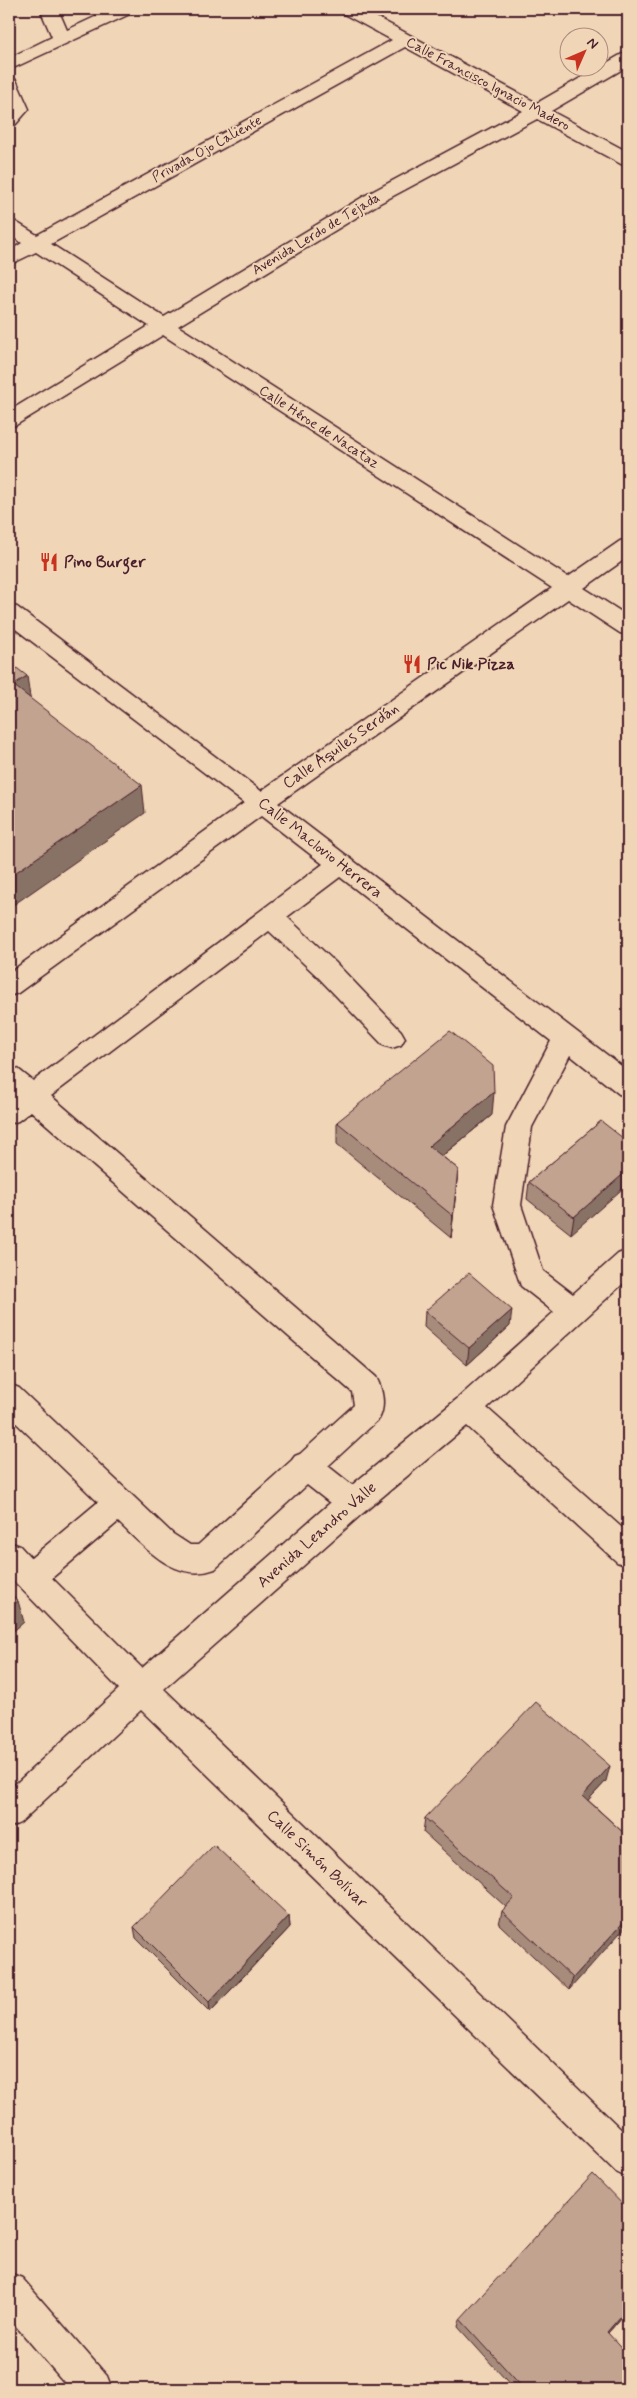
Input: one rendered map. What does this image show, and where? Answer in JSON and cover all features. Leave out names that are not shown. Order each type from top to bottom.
[{"type":"street","points":[[49,9],[62,39]]},
{"type":"street","points":[[9,65],[126,9]]},
{"type":"street","name":"Calle Francisco Ignacio Madero","points":[[348,9],[539,110],[628,160]]},
{"type":"street","name":"Privada Ojo Caliente","points":[[9,259],[405,40]]},
{"type":"street","name":"Avenida Lerdo de Tejada","points":[[9,420],[165,327],[373,198],[539,110],[628,58]]},
{"type":"street","points":[[9,84],[20,109],[9,120]]},
{"type":"street","name":"Calle Héroe de Nacataz","points":[[9,226],[628,627]]},
{"type":"street","name":"Calle Aquiles Serdán","points":[[9,986],[261,803],[628,546]]},
{"type":"street","name":"Calle Maclovio Herrera","points":[[9,613],[261,803],[628,1086]]},
{"type":"street","points":[[9,1113],[340,864]]},
{"type":"street","points":[[270,917],[326,969],[392,1038]]},
{"type":"street","points":[[565,1039],[519,1127],[506,1206],[531,1278],[574,1311]]},
{"type":"street","points":[[9,1076],[366,1386],[368,1410],[305,1465],[204,1559],[186,1559],[162,1544],[9,1397]]},
{"type":"street","name":"Avenida Leandro Valle","points":[[9,1812],[141,1689],[352,1503],[467,1408],[628,1262]]},
{"type":"street","points":[[467,1408],[628,1552]]},
{"type":"street","points":[[305,1465],[352,1503]]},
{"type":"street","points":[[20,1567],[119,1503]]},
{"type":"street","name":"Calle Simón Bolívar","points":[[20,1567],[141,1689],[628,2160]]},
{"type":"street","points":[[9,2291],[94,2389]]},
{"type":"building","points":[[9,662],[27,676],[13,685],[142,785],[9,877]]},
{"type":"building","points":[[450,1031],[493,1066],[494,1092],[429,1146],[458,1169],[453,1216],[337,1122]]},
{"type":"building","points":[[601,1121],[628,1142],[628,1170],[574,1217],[529,1182]]},
{"type":"building","points":[[469,1273],[512,1310],[469,1348],[425,1311]]},
{"type":"building","points":[[9,1591],[18,1601],[9,1609]]},
{"type":"building","points":[[536,1702],[610,1766],[583,1796],[628,1837],[628,1917],[573,1978],[502,1911],[514,1898],[425,1818]]},
{"type":"building","points":[[214,1845],[289,1916],[209,2002],[134,1927]]},
{"type":"building","points":[[593,2174],[628,2210],[628,2308],[607,2332],[628,2355],[628,2389],[524,2389],[460,2319]]},
{"type":"place","name":"Pino Burger","points":[[49,562]]},
{"type":"place","name":"Pic Nik Pizza","points":[[412,664]]}]
